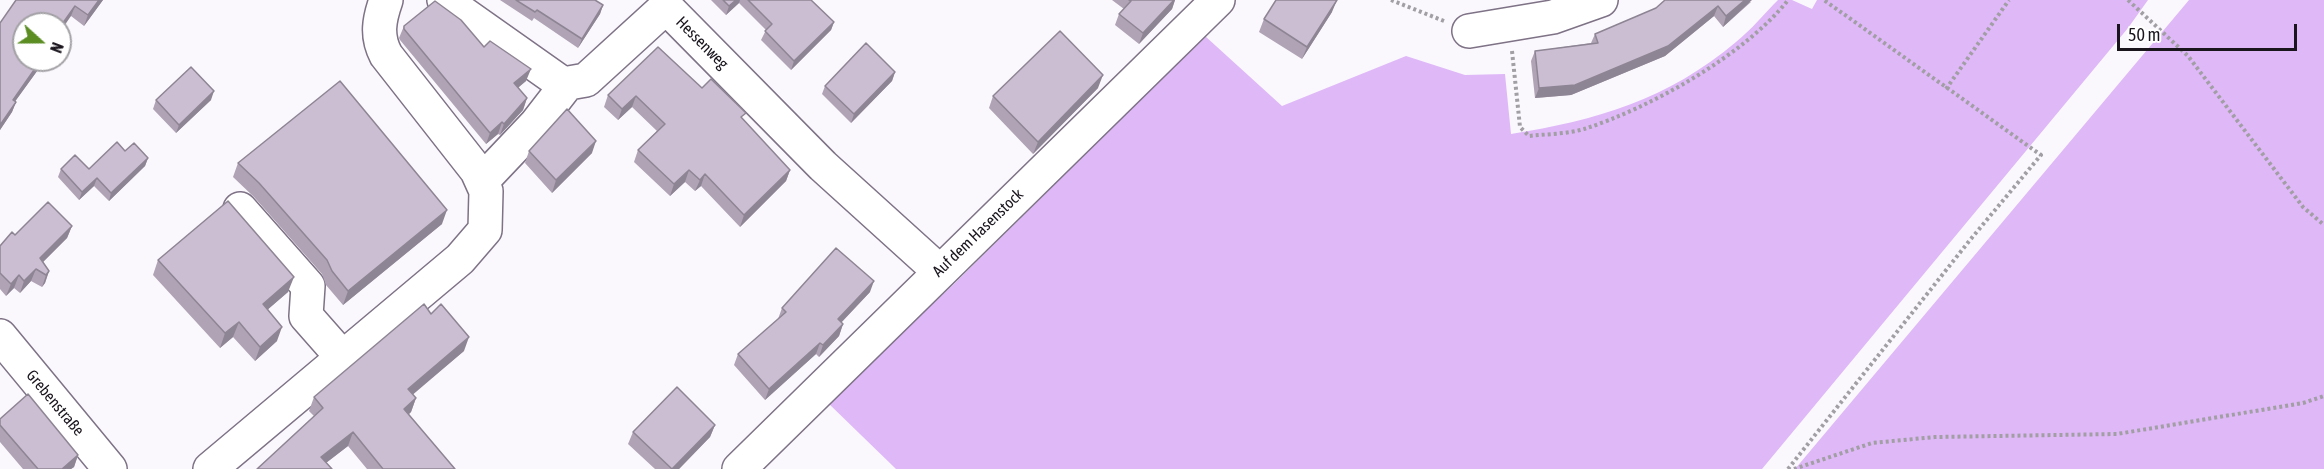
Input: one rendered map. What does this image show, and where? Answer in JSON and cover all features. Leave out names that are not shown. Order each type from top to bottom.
[{"type":"street","points":[[210,469],[460,259],[485,230],[486,191],[477,171],[386,55],[378,40],[380,17],[386,0]]},
{"type":"street","points":[[444,0],[563,84],[567,84],[536,124],[482,181]]},
{"type":"street","name":"Auf dem Hasenstock","points":[[740,469],[939,270],[1218,0]]},
{"type":"street","points":[[1469,31],[1553,17],[1601,0]]},
{"type":"street","name":"Hessenweg","points":[[567,84],[586,80],[666,7],[823,166],[939,270]]},
{"type":"street","points":[[240,209],[308,286],[306,316],[343,358]]},
{"type":"street","name":"Grebenstraße","points":[[0,336],[110,469]]},
{"type":"path","points":[[1391,0],[1469,31]]},
{"type":"path","points":[[1509,23],[1520,127],[1529,136],[1545,135],[1582,129],[1658,98],[1705,70],[1753,34],[1788,0]]},
{"type":"path","points":[[1788,469],[1970,240],[2041,155],[1824,0]]},
{"type":"path","points":[[1946,89],[2009,0]]},
{"type":"path","points":[[2128,0],[2188,56],[2303,207],[2324,225]]},
{"type":"path","points":[[1794,469],[1872,443],[1935,436],[2117,434],[2303,403],[2324,396]]},
{"type":"shaded area","points":[[1778,0],[1792,0],[1812,9],[1817,0],[2148,0],[2128,28],[1762,469],[896,469],[827,402],[954,284],[1205,36],[1282,106],[1406,56],[1465,75],[1505,74],[1511,134],[1602,114],[1657,93],[1710,62],[1742,37]]},
{"type":"shaded area","points":[[2189,0],[2324,0],[2324,469],[1795,469]]},
{"type":"building","points":[[16,0],[99,0],[88,15],[75,6],[71,12],[12,12],[12,72],[33,72],[13,100],[16,102],[0,125],[0,23]]},
{"type":"building","points":[[516,0],[595,0],[603,5],[582,39],[537,10],[535,12]]},
{"type":"building","points":[[723,0],[736,0],[729,6]]},
{"type":"building","points":[[748,0],[811,0],[834,22],[794,61],[765,31],[772,24]]},
{"type":"building","points":[[1129,0],[1174,0],[1143,33],[1119,14],[1131,1]]},
{"type":"building","points":[[1276,0],[1337,0],[1307,47],[1264,19]]},
{"type":"building","points":[[1665,0],[1745,0],[1726,16],[1718,6],[1668,46],[1575,85],[1539,88],[1535,51],[1598,43],[1595,34],[1656,8]]},
{"type":"building","points":[[435,1],[461,20],[484,47],[490,41],[531,69],[514,83],[527,98],[504,124],[502,122],[490,133],[404,29],[404,26]]},
{"type":"building","points":[[1060,31],[1103,75],[1038,142],[993,96]]},
{"type":"building","points":[[866,43],[895,72],[854,114],[825,86]]},
{"type":"building","points":[[658,47],[702,88],[711,79],[746,113],[741,117],[790,170],[744,215],[705,174],[700,180],[689,170],[674,184],[638,150],[665,124],[636,96],[622,109],[608,95]]},
{"type":"building","points":[[191,67],[214,91],[179,125],[156,100]]},
{"type":"building","points":[[340,81],[447,210],[348,291],[332,271],[327,260],[259,183],[238,163]]},
{"type":"building","points":[[567,109],[596,141],[556,180],[529,151]]},
{"type":"building","points":[[117,142],[125,151],[134,143],[148,158],[111,193],[97,178],[82,192],[61,169],[75,155],[89,169]]},
{"type":"building","points":[[228,201],[294,277],[263,304],[282,327],[260,347],[239,322],[225,333],[158,260]]},
{"type":"building","points":[[48,202],[72,226],[40,258],[49,271],[46,275],[36,269],[24,281],[19,275],[11,284],[0,273],[0,246],[12,232],[15,235]]},
{"type":"building","points":[[836,248],[874,281],[838,319],[843,324],[823,345],[820,343],[769,389],[738,354],[786,312],[782,308]]},
{"type":"building","points":[[424,304],[431,314],[441,304],[469,337],[408,389],[416,398],[404,409],[455,469],[383,469],[353,432],[321,457],[332,469],[257,469],[323,408],[314,397]]},
{"type":"building","points":[[677,387],[715,425],[672,469],[633,432]]},
{"type":"building","points":[[28,394],[78,455],[62,469],[38,469],[0,425],[0,419]]}]
